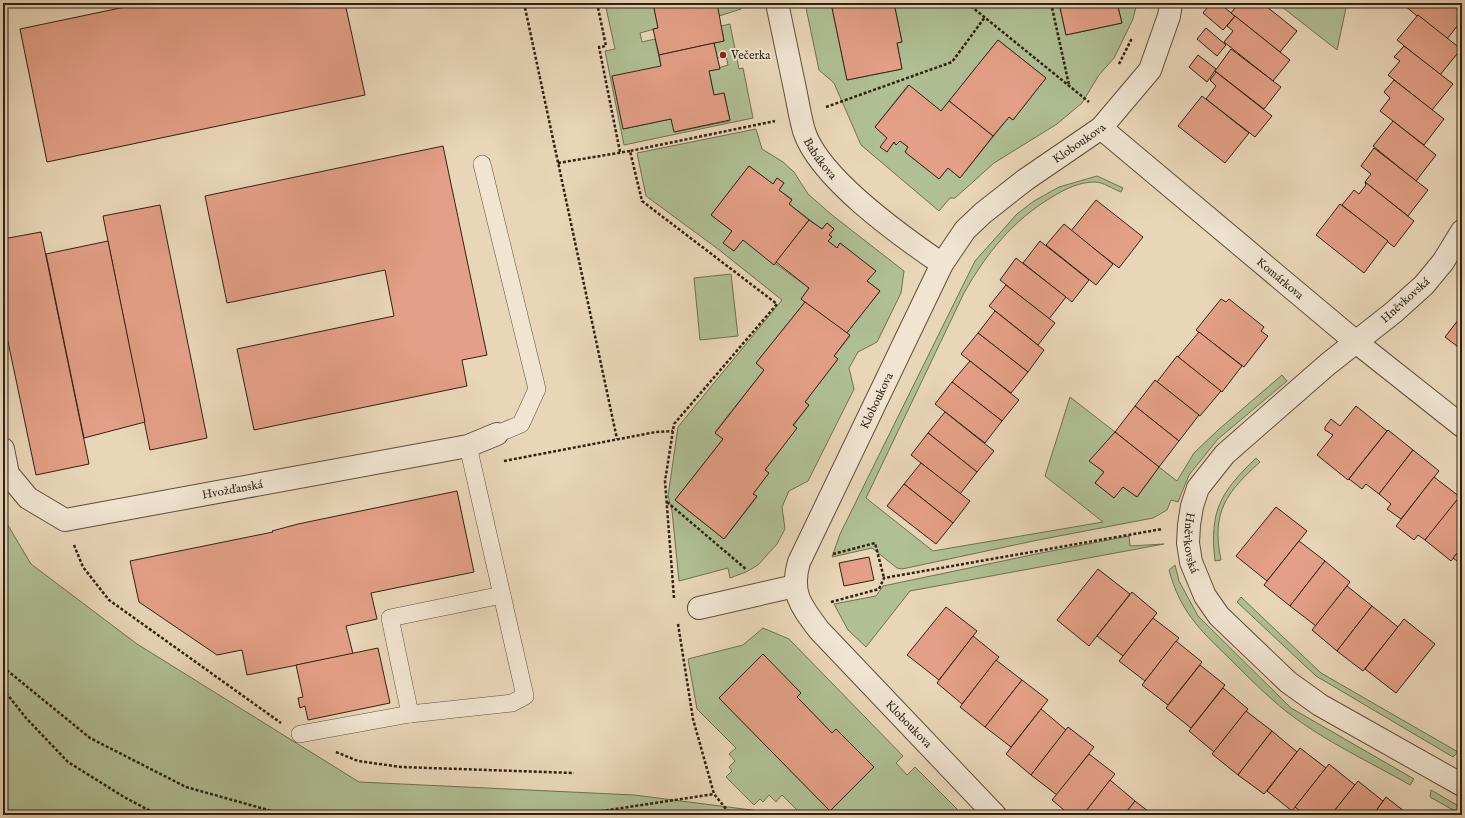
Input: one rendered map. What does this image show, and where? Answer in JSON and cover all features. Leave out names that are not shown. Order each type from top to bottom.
[{"type":"street","name":"Babákova","points":[[778,3],[804,131],[815,153],[843,186],[898,233],[942,264]]},
{"type":"street","name":"Kloboukova","points":[[995,815],[820,630],[803,610],[795,586],[799,562],[942,264],[965,230],[983,213],[1025,180],[1101,128],[1150,70],[1169,16],[1171,3]]},
{"type":"street","name":"Komárkova","points":[[1101,128],[1356,342],[1462,426]]},
{"type":"street","name":"Hněvkovská","points":[[1462,231],[1443,262],[1424,285],[1225,454],[1198,488],[1192,506],[1189,525],[1191,562],[1205,596],[1219,616],[1288,682],[1320,705],[1462,785]]},
{"type":"street","name":"Hvožďanská","points":[[65,520],[468,446],[497,434]]},
{"type":"street","points":[[3,449],[8,474],[28,498],[65,520]]},
{"type":"street","points":[[699,608],[795,586]]},
{"type":"lane","points":[[482,164],[537,389],[521,424],[497,434]]},
{"type":"lane","points":[[300,734],[410,714],[512,703],[525,696],[468,446]]},
{"type":"lane","points":[[410,714],[390,618],[502,595]]},
{"type":"path","points":[[524,3],[616,439]]},
{"type":"path","points":[[598,3],[606,46],[599,47],[620,152]]},
{"type":"path","points":[[967,3],[1092,104]]},
{"type":"path","points":[[1051,3],[1069,86]]},
{"type":"path","points":[[558,163],[630,151],[801,116],[952,62],[985,17]]},
{"type":"path","points":[[1118,66],[1132,36]]},
{"type":"path","points":[[630,151],[642,201],[777,304],[674,424],[665,481],[672,588],[693,719],[714,794],[731,815]]},
{"type":"path","points":[[473,467],[616,439],[673,430]]},
{"type":"path","points":[[666,501],[747,570]]},
{"type":"path","points":[[65,520],[83,567],[110,600],[285,725],[318,745],[358,761],[401,766],[574,773]]},
{"type":"path","points":[[884,578],[1189,525]]},
{"type":"path","points":[[799,562],[876,543],[884,578],[879,589],[803,610]]},
{"type":"path","points":[[676,612],[699,608]]},
{"type":"path","points":[[3,667],[97,741],[186,787],[286,815]]},
{"type":"path","points":[[3,689],[26,718],[68,762],[124,798],[158,815]]},
{"type":"path","points":[[576,815],[714,794]]},
{"type":"green space","points":[[605,3],[653,3],[658,28],[640,33],[642,42],[655,39],[661,66],[623,129],[671,119],[675,132],[730,121],[724,93],[714,95],[709,71],[728,65],[726,56],[717,58],[714,43],[724,41],[721,26],[730,24],[739,69],[743,68],[753,118],[624,145],[605,51],[615,49]]},
{"type":"green space","points":[[716,3],[740,3],[741,9],[719,16]]},
{"type":"green space","points":[[805,3],[831,3],[847,80],[902,69],[897,43],[902,42],[894,3],[1059,3],[1066,35],[1122,23],[1117,3],[1137,3],[1133,19],[1114,58],[1099,75],[1082,103],[1057,124],[994,163],[955,198],[950,198],[939,211],[861,145],[834,83],[819,70]],"holes":[[[998,40],[1046,78],[1013,120],[1009,117],[960,178],[948,168],[939,179],[905,152],[908,147],[900,141],[896,145],[894,142],[887,151],[887,138],[875,127],[908,85],[941,111]]]},
{"type":"green space","points":[[1277,3],[1347,3],[1337,50]]},
{"type":"green space","points":[[756,129],[762,149],[783,162],[794,172],[808,194],[832,215],[904,271],[901,293],[877,342],[858,352],[849,368],[854,389],[808,481],[789,491],[782,507],[785,529],[777,544],[758,565],[746,572],[730,578],[728,568],[679,581],[672,511],[668,496],[678,427],[782,300],[718,249],[646,196],[637,153]],"holes":[[[749,166],[773,184],[777,178],[784,183],[779,190],[792,199],[789,204],[822,229],[827,223],[834,229],[829,235],[832,237],[828,241],[837,248],[840,243],[875,271],[867,281],[880,291],[846,334],[850,336],[834,356],[838,359],[805,402],[809,405],[793,426],[765,471],[753,494],[757,497],[724,539],[675,500],[723,439],[715,432],[764,370],[756,363],[805,302],[801,299],[809,288],[743,240],[734,251],[724,243],[732,231],[711,215]]]},
{"type":"green space","points":[[1097,176],[1123,188],[1121,192],[1098,182],[1089,182],[1072,186],[1062,191],[1024,217],[1001,239],[981,265],[964,293],[866,498],[933,551],[1103,522],[1045,476],[1070,397],[1115,432],[1090,461],[1104,472],[1095,483],[1123,487],[1137,497],[1159,467],[1177,481],[1194,453],[1218,430],[1282,375],[1287,381],[1218,439],[1189,475],[1178,502],[1171,500],[1167,510],[1153,518],[1038,540],[902,569],[897,568],[872,548],[832,557],[840,534],[975,261],[1017,214],[1034,201],[1059,187]]},
{"type":"green space","points":[[731,274],[738,336],[700,340],[694,278]]},
{"type":"green space","points":[[1256,458],[1260,462],[1238,484],[1224,505],[1220,516],[1218,529],[1218,543],[1221,560],[1215,561],[1214,528],[1220,503],[1234,481]]},
{"type":"green space","points":[[3,517],[31,564],[137,644],[359,782],[634,795],[775,813],[778,815],[3,815]]},
{"type":"green space","points":[[1129,536],[1130,546],[1164,544],[910,591],[866,647],[848,630],[834,604],[876,596],[883,586]]},
{"type":"green space","points":[[1175,565],[1179,581],[1198,616],[1291,708],[1414,779],[1410,785],[1347,751],[1301,723],[1258,686],[1209,638],[1185,608],[1179,597],[1169,570]]},
{"type":"green space","points":[[1241,597],[1321,673],[1458,752],[1453,757],[1316,676],[1237,602]]},
{"type":"green space","points":[[763,628],[789,639],[903,756],[896,763],[907,775],[915,767],[963,815],[802,815],[782,795],[776,802],[769,795],[763,802],[760,799],[754,805],[726,777],[732,771],[729,767],[735,761],[729,754],[736,748],[697,709],[688,659],[743,645]],"holes":[[[763,655],[797,697],[832,733],[836,729],[873,767],[830,811],[719,698]]]},
{"type":"green space","points":[[1431,790],[1462,808],[1462,815],[1430,797]]},
{"type":"building","points":[[144,3],[345,3],[365,95],[47,162],[20,29]]},
{"type":"building","points":[[653,3],[717,3],[724,41],[659,55],[653,29],[658,28]]},
{"type":"building","points":[[831,3],[894,3],[902,42],[897,43],[902,69],[847,80]]},
{"type":"building","points":[[1059,3],[1117,3],[1122,23],[1066,35]]},
{"type":"building","points":[[1211,3],[1219,3],[1235,16],[1223,30],[1203,13]]},
{"type":"building","points":[[1239,3],[1262,3],[1297,31],[1280,52],[1231,13]]},
{"type":"building","points":[[1405,3],[1455,3],[1462,9],[1462,20],[1447,39],[1404,5]]},
{"type":"building","points":[[1418,15],[1461,49],[1440,75],[1397,40]]},
{"type":"building","points":[[1235,16],[1290,60],[1273,81],[1224,42],[1233,31],[1227,26]]},
{"type":"building","points":[[1206,28],[1226,45],[1217,56],[1197,39]]},
{"type":"building","points":[[998,40],[1046,78],[1013,120],[1009,117],[993,136],[949,101]]},
{"type":"building","points":[[714,43],[720,69],[709,71],[714,95],[724,93],[730,120],[674,132],[671,119],[623,129],[612,76],[661,66],[659,55]]},
{"type":"building","points":[[1404,46],[1453,84],[1432,110],[1388,75],[1400,61],[1394,57]]},
{"type":"building","points":[[1231,49],[1281,87],[1264,109],[1215,71]]},
{"type":"building","points":[[1198,55],[1216,69],[1207,82],[1189,67]]},
{"type":"building","points":[[1216,72],[1272,116],[1255,137],[1206,99],[1216,86],[1210,80]]},
{"type":"building","points":[[1394,80],[1444,119],[1424,145],[1380,111],[1390,98],[1384,92]]},
{"type":"building","points":[[909,85],[941,111],[949,101],[993,136],[960,178],[948,168],[939,179],[905,152],[908,147],[900,141],[896,145],[894,142],[887,152],[880,147],[887,138],[875,127]]},
{"type":"building","points":[[1202,96],[1249,133],[1225,163],[1178,126]]},
{"type":"building","points":[[1393,121],[1436,155],[1416,181],[1373,146]]},
{"type":"building","points":[[443,146],[487,355],[462,360],[467,386],[254,430],[237,349],[394,316],[385,270],[227,303],[205,196]]},
{"type":"building","points":[[1374,148],[1428,190],[1408,216],[1365,182],[1371,174],[1361,166]]},
{"type":"building","points":[[749,166],[773,184],[777,178],[784,183],[779,190],[792,200],[789,204],[809,220],[774,265],[743,240],[734,251],[723,243],[732,231],[711,215]]},
{"type":"building","points":[[1365,182],[1414,221],[1394,247],[1342,205],[1354,190],[1359,194],[1366,185]]},
{"type":"building","points":[[1096,200],[1143,237],[1119,268],[1071,231]]},
{"type":"building","points":[[1340,204],[1388,241],[1364,273],[1316,235]]},
{"type":"building","points":[[160,205],[207,438],[150,450],[103,216]]},
{"type":"building","points":[[809,220],[822,229],[827,223],[834,229],[829,235],[832,237],[828,241],[837,248],[840,243],[876,271],[867,281],[880,291],[846,334],[801,299],[809,288],[776,262]]},
{"type":"building","points":[[1064,224],[1113,264],[1096,285],[1046,245]]},
{"type":"building","points":[[41,232],[89,464],[36,475],[3,318],[3,239]]},
{"type":"building","points":[[108,241],[145,422],[84,438],[46,254]]},
{"type":"building","points":[[1040,241],[1089,280],[1072,302],[1023,263]]},
{"type":"building","points":[[1016,258],[1066,297],[1049,319],[1000,280]]},
{"type":"building","points":[[1006,285],[1055,323],[1038,345],[989,306]]},
{"type":"building","points":[[1221,299],[1226,302],[1229,299],[1264,327],[1261,331],[1268,336],[1244,367],[1196,330]]},
{"type":"building","points":[[805,302],[850,335],[834,356],[838,359],[805,402],[809,405],[793,425],[797,428],[765,470],[769,473],[753,494],[757,496],[724,539],[675,500],[723,439],[715,433],[764,370],[756,363]]},
{"type":"building","points":[[995,311],[1044,350],[1028,372],[978,333]]},
{"type":"building","points":[[1462,315],[1462,350],[1445,337]]},
{"type":"building","points":[[1199,332],[1242,366],[1222,392],[1178,357]]},
{"type":"building","points":[[978,333],[1028,372],[1011,393],[961,354]]},
{"type":"building","points":[[1177,356],[1221,391],[1200,416],[1157,382]]},
{"type":"building","points":[[970,361],[1019,400],[1002,421],[952,382]]},
{"type":"building","points":[[1155,380],[1199,415],[1179,441],[1135,406]]},
{"type":"building","points":[[952,382],[1002,421],[985,443],[935,404]]},
{"type":"building","points":[[1135,406],[1179,441],[1159,467],[1115,432]]},
{"type":"building","points":[[1356,406],[1387,431],[1348,480],[1317,455],[1333,435],[1325,430],[1325,427],[1331,419],[1340,426]]},
{"type":"building","points":[[945,412],[994,451],[977,472],[928,433]]},
{"type":"building","points":[[1388,430],[1413,450],[1379,494],[1366,484],[1362,489],[1349,479]]},
{"type":"building","points":[[1115,432],[1159,467],[1137,497],[1123,487],[1114,498],[1095,483],[1104,472],[1089,461]]},
{"type":"building","points":[[928,433],[977,472],[960,494],[911,455]]},
{"type":"building","points":[[1413,450],[1439,471],[1401,519],[1387,509],[1391,504],[1379,494]]},
{"type":"building","points":[[921,463],[970,501],[953,523],[904,484]]},
{"type":"building","points":[[1434,477],[1460,497],[1425,540],[1418,535],[1414,540],[1396,526]]},
{"type":"building","points":[[904,484],[953,523],[936,544],[887,506]]},
{"type":"building","points":[[457,491],[474,572],[371,593],[377,619],[346,626],[353,654],[247,675],[242,650],[217,655],[139,602],[130,561],[273,532],[272,531],[298,524]]},
{"type":"building","points":[[1460,496],[1462,498],[1462,547],[1451,561],[1425,540]]},
{"type":"building","points":[[1276,507],[1307,531],[1267,581],[1236,556]]},
{"type":"building","points":[[1299,541],[1325,561],[1290,606],[1264,585]]},
{"type":"building","points":[[1462,547],[1462,565],[1453,558]]},
{"type":"building","points":[[869,557],[874,580],[844,586],[839,563]]},
{"type":"building","points":[[1325,561],[1350,582],[1316,626],[1290,606]]},
{"type":"building","points":[[1098,569],[1130,594],[1089,646],[1057,620]]},
{"type":"building","points":[[1347,586],[1372,606],[1337,651],[1312,630]]},
{"type":"building","points":[[1132,592],[1157,613],[1123,656],[1097,636]]},
{"type":"building","points":[[1372,606],[1398,627],[1363,671],[1337,651]]},
{"type":"building","points":[[946,607],[977,631],[939,680],[907,655]]},
{"type":"building","points":[[1153,618],[1179,638],[1145,681],[1119,661]]},
{"type":"building","points":[[1404,619],[1435,644],[1396,693],[1365,669]]},
{"type":"building","points":[[973,636],[999,657],[962,704],[937,683]]},
{"type":"building","points":[[1176,641],[1202,662],[1168,705],[1142,685]]},
{"type":"building","points":[[378,648],[390,703],[308,720],[305,706],[300,708],[298,698],[303,697],[296,665]]},
{"type":"building","points":[[763,654],[801,693],[797,697],[832,733],[836,729],[874,767],[830,811],[719,698]]},
{"type":"building","points":[[996,660],[1022,680],[985,727],[960,707]]},
{"type":"building","points":[[1200,665],[1225,685],[1191,728],[1166,708]]},
{"type":"building","points":[[1022,680],[1048,700],[1011,747],[985,727]]},
{"type":"building","points":[[1223,688],[1248,709],[1214,752],[1189,731]]},
{"type":"building","points":[[1041,709],[1066,730],[1031,775],[1006,754]]},
{"type":"building","points":[[1246,711],[1272,731],[1238,775],[1212,754]]},
{"type":"building","points":[[1068,727],[1094,747],[1057,795],[1031,775]]},
{"type":"building","points":[[1272,731],[1297,752],[1264,794],[1238,775]]},
{"type":"building","points":[[1300,748],[1326,768],[1292,811],[1267,791]]},
{"type":"building","points":[[1089,754],[1115,774],[1083,815],[1070,815],[1052,800]]},
{"type":"building","points":[[1329,764],[1355,785],[1331,815],[1305,815],[1295,807]]},
{"type":"building","points":[[1110,780],[1135,801],[1124,815],[1083,815]]},
{"type":"building","points":[[1358,781],[1383,801],[1373,815],[1331,815]]},
{"type":"building","points":[[1386,797],[1409,815],[1373,815]]},
{"type":"building","points":[[1135,801],[1153,815],[1124,815]]},
{"type":"place","name":"Večerka","points":[[723,55]]}]
